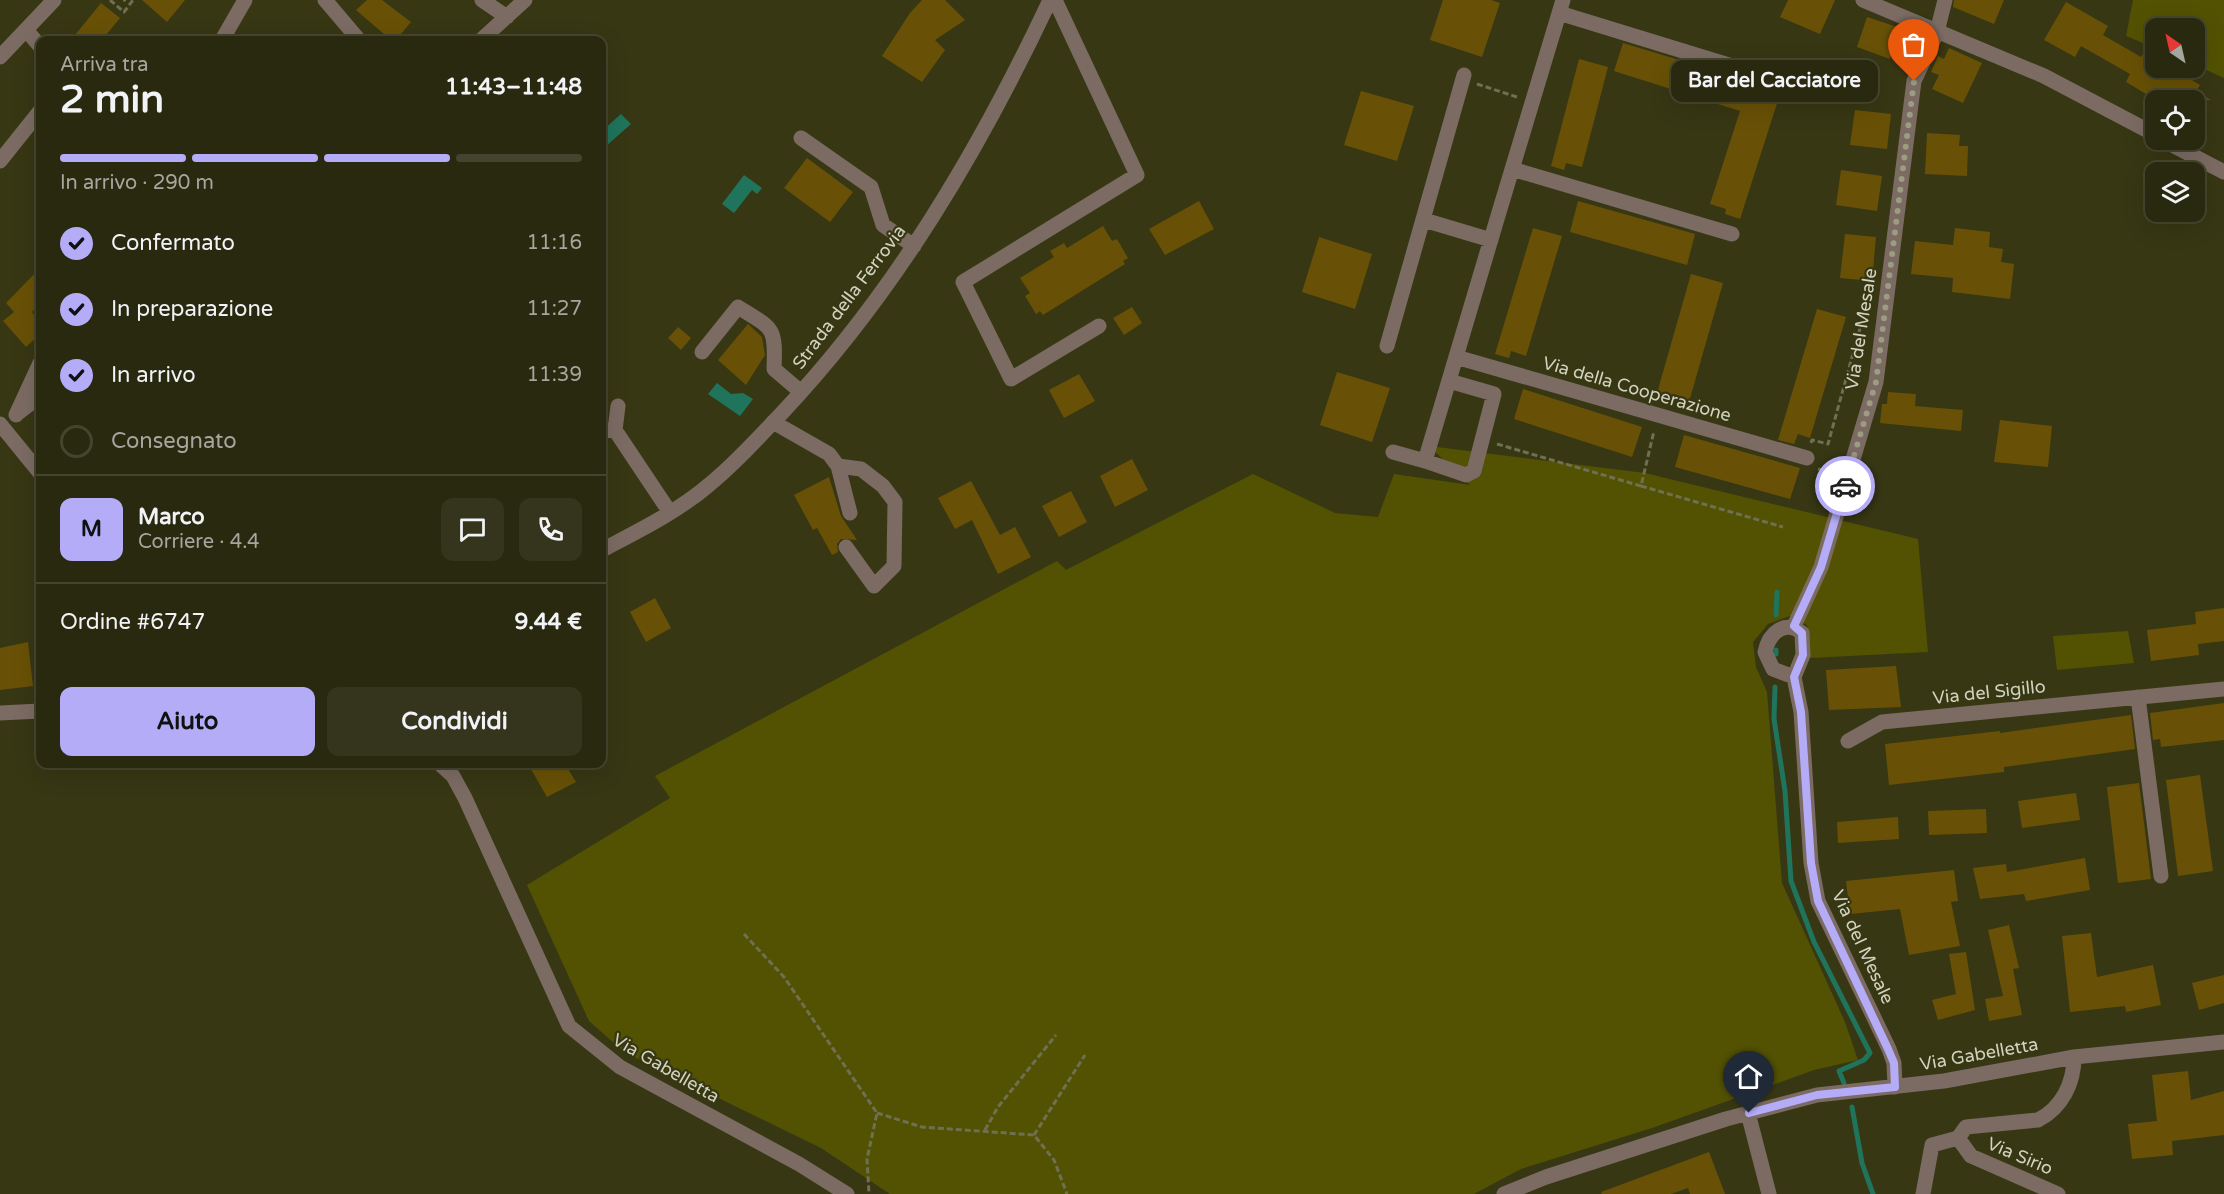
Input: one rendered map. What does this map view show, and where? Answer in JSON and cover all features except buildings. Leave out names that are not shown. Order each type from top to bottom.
[{"type":"street","points":[[0,57],[54,0]]},
{"type":"street","points":[[224,36],[245,0]]},
{"type":"street","points":[[325,0],[356,36]]},
{"type":"street","points":[[482,0],[507,17]]},
{"type":"street","points":[[486,36],[525,0]]},
{"type":"street","name":"Strada della Ferrovia","points":[[606,548],[710,485],[801,392],[867,310],[941,206],[982,134],[1050,0]]},
{"type":"street","points":[[1055,0],[1137,175],[963,282],[1011,380],[1098,326]]},
{"type":"street","points":[[1863,0],[2044,76],[2145,129]]},
{"type":"street","name":"Via del Mesale","points":[[1895,1087],[1894,1063],[1818,901],[1811,863],[1801,712],[1794,677],[1803,655],[1804,643],[1802,633],[1794,626],[1821,567],[1876,382],[1914,81],[1937,32],[1945,0]]},
{"type":"street","points":[[1425,461],[1561,6],[1745,70]]},
{"type":"street","points":[[26,30],[36,41]]},
{"type":"street","points":[[1387,346],[1425,220],[1463,77]]},
{"type":"street","points":[[0,161],[36,116]]},
{"type":"street","points":[[801,138],[871,187],[883,225],[914,246]]},
{"type":"street","points":[[2182,150],[2224,172]]},
{"type":"street","points":[[1512,169],[1732,234]]},
{"type":"street","points":[[1425,220],[1491,240]]},
{"type":"street","points":[[702,352],[738,307],[768,327],[775,337],[774,369],[801,392]]},
{"type":"street","name":"Via della Cooperazione","points":[[1456,357],[1807,458]]},
{"type":"street","points":[[15,415],[36,371]]},
{"type":"street","points":[[1393,452],[1466,474],[1474,471],[1494,394],[1449,381]]},
{"type":"street","points":[[36,399],[1,425],[36,468]]},
{"type":"street","points":[[618,406],[608,431],[669,511]]},
{"type":"street","points":[[773,422],[829,454],[838,466],[850,513]]},
{"type":"street","points":[[838,466],[861,469],[883,486],[895,502],[894,566],[874,586],[846,547]]},
{"type":"street","points":[[1794,626],[1787,626],[1772,635],[1765,652],[1773,669],[1794,677]]},
{"type":"street","name":"Via del Sigillo","points":[[1848,741],[1882,722],[2224,689]]},
{"type":"street","points":[[2138,697],[2161,876]]},
{"type":"street","points":[[0,713],[36,711]]},
{"type":"street","name":"Via Gabelletta","points":[[444,768],[453,776],[465,798],[569,1026],[621,1067],[799,1164],[848,1194]]},
{"type":"street","name":"Via Gabelletta","points":[[1504,1194],[1546,1177],[1749,1113],[1817,1095],[1986,1074],[2074,1057],[2224,1042]]},
{"type":"street","name":"Via Sirio","points":[[2058,1194],[1971,1156],[1958,1138],[1966,1127],[2037,1120],[2046,1116],[2065,1096],[2074,1070],[2074,1057]]},
{"type":"street","points":[[1749,1113],[1769,1194]]},
{"type":"street","points":[[1923,1194],[1932,1145],[1958,1138]]},
{"type":"path","points":[[110,0],[124,12],[133,0]]},
{"type":"path","points":[[1463,77],[1533,102]]},
{"type":"path","points":[[1848,477],[1805,465],[1812,440],[1828,444],[1862,321]]},
{"type":"path","points":[[1641,486],[1657,415]]},
{"type":"path","points":[[1483,440],[1783,527]]},
{"type":"path","points":[[744,934],[784,977],[877,1113],[922,1127],[1035,1135],[1054,1160],[1067,1194]]},
{"type":"path","points":[[985,1130],[998,1107],[1056,1035]]},
{"type":"path","points":[[1035,1135],[1085,1055]]},
{"type":"path","points":[[869,1194],[867,1159],[877,1113]]},
{"type":"shaded area","points":[[2133,0],[2224,0],[2224,78],[2205,69],[2205,18],[2145,18],[2145,44],[2126,36]]},
{"type":"shaded area","points":[[621,114],[631,124],[606,146],[606,127]]},
{"type":"shaded area","points":[[744,175],[762,188],[757,194],[752,190],[734,213],[722,204]]},
{"type":"shaded area","points":[[717,383],[731,394],[743,393],[753,399],[740,416],[708,394]]},
{"type":"shaded area","points":[[1429,446],[1645,473],[1918,539],[1928,652],[1810,658],[1807,625],[1790,616],[1768,624],[1753,642],[1756,667],[1767,692],[1782,883],[1845,1022],[1858,1060],[1814,1070],[1655,1127],[1521,1169],[1474,1194],[890,1194],[821,1148],[624,1052],[589,1021],[527,885],[670,798],[655,776],[1057,561],[1066,570],[1253,474],[1335,513],[1378,517],[1394,474],[1470,485]]},
{"type":"shaded area","points":[[2128,631],[2134,663],[2057,670],[2053,636]]},
{"type":"waterway","points":[[1776,615],[1777,592]]},
{"type":"waterway","points":[[1775,687],[1774,719],[1785,791],[1791,881],[1814,942],[1870,1053],[1864,1060],[1839,1071],[1844,1083]]},
{"type":"waterway","points":[[1852,1107],[1862,1163],[1873,1194]]},
{"type":"way so far","points":[[1845,486],[1876,382],[1914,81]]},
{"type":"place","name":"Bar del Cacciatore","points":[[1914,81]]},
{"type":"route","points":[[1749,1113],[1817,1095],[1895,1087],[1894,1063],[1818,901],[1811,863],[1806,808],[1801,712],[1794,677],[1799,669],[1804,643],[1802,633],[1794,626],[1821,567],[1845,486]]}]
